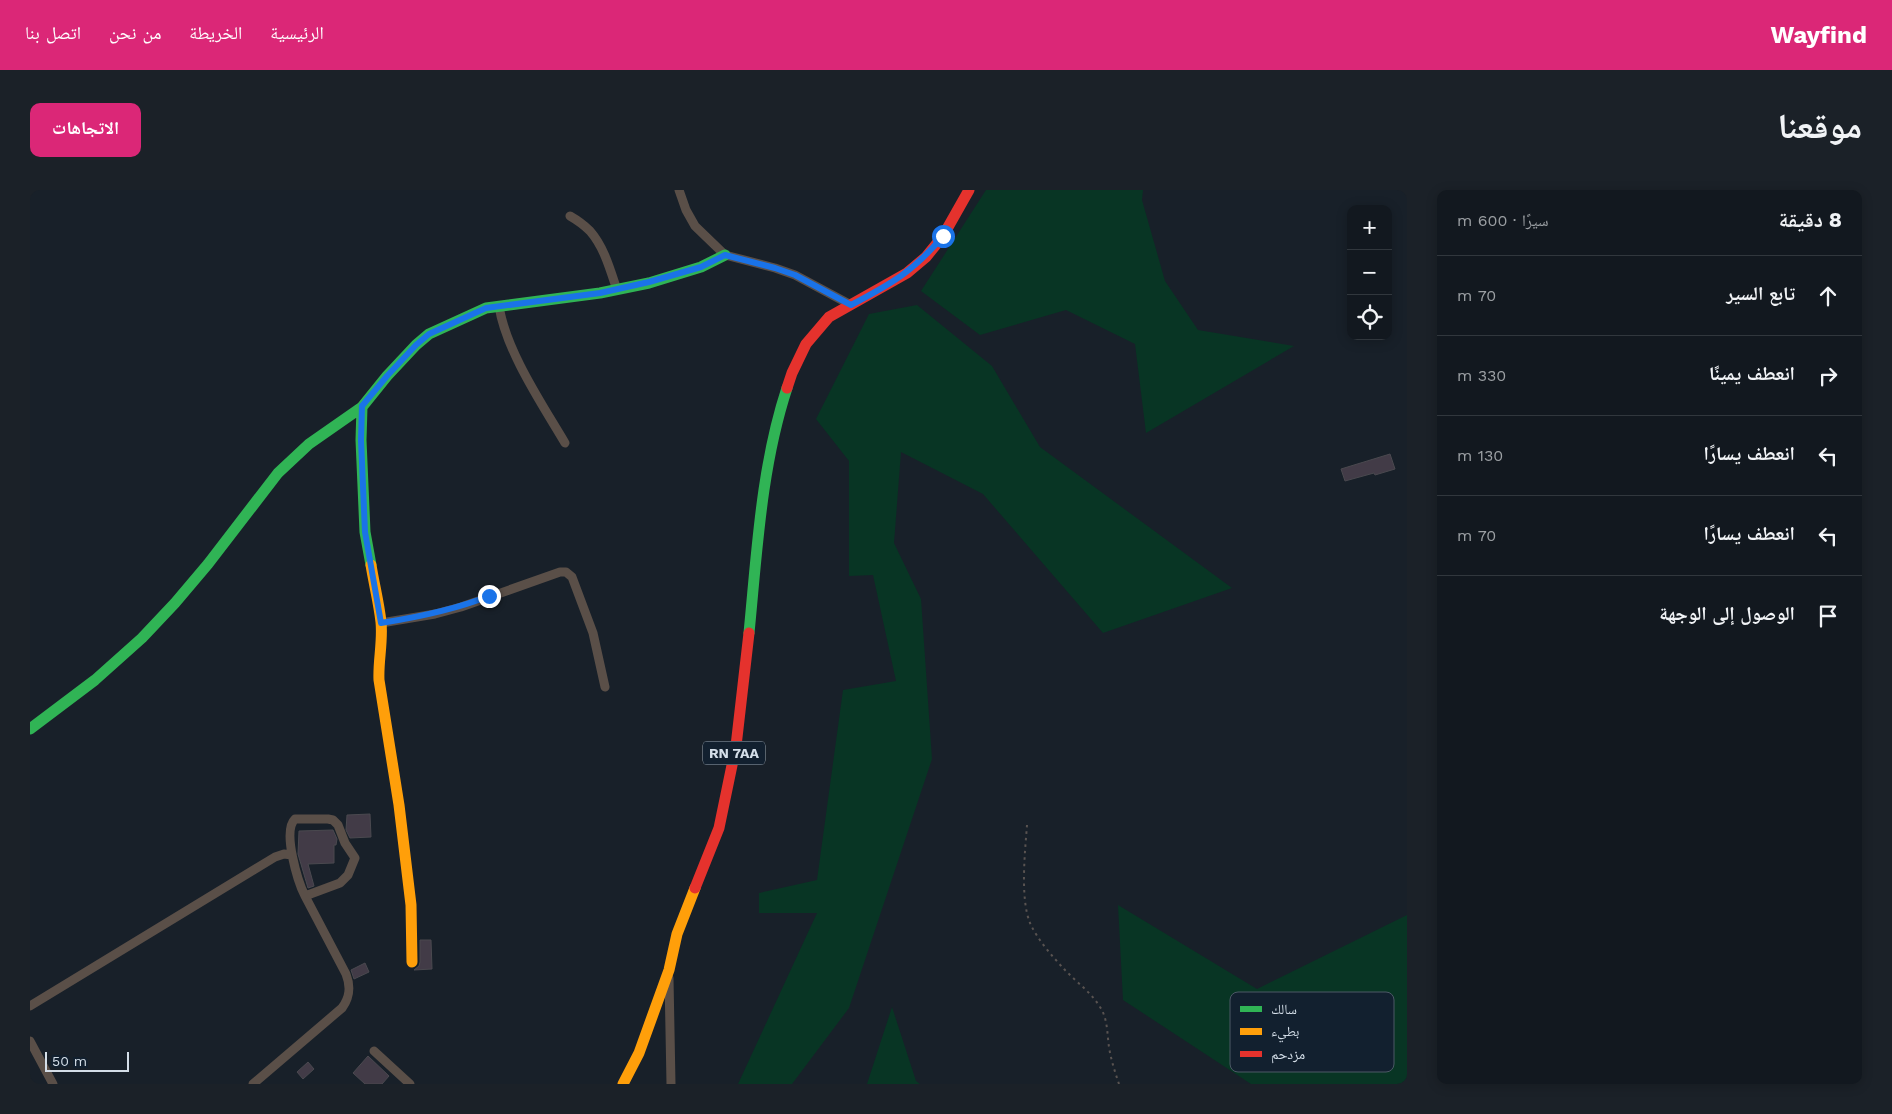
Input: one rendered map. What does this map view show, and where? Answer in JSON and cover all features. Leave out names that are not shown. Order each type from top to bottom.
[{"type":"street","points":[[680,190],[686,210],[695,226],[725,255],[795,275],[851,305]]},
{"type":"street","name":"RN 7AA","points":[[622,1084],[639,1053],[669,970],[677,934],[719,828],[736,746],[742,702],[763,492],[781,406],[792,373],[806,344],[829,317],[907,273],[926,257],[943,236],[969,190]]},
{"type":"street","points":[[570,216],[589,229],[598,242],[617,290]]},
{"type":"street","points":[[30,729],[89,685],[142,638],[170,610],[208,564],[278,473],[315,439],[362,406],[387,376],[429,334],[486,308],[617,290],[701,267],[725,255]]},
{"type":"street","points":[[499,306],[503,329],[534,392],[565,443]]},
{"type":"street","points":[[362,406],[361,440],[365,532],[381,623],[379,673],[399,805],[411,905],[412,962]]},
{"type":"street","points":[[381,623],[435,614],[461,607],[560,572],[566,572],[572,577],[588,617],[605,687]]},
{"type":"street","points":[[253,1084],[342,1008],[348,998],[348,980],[305,896],[295,871],[292,855],[291,824],[293,820],[298,818],[334,820],[338,824],[345,843],[354,855],[354,864],[344,879],[334,886],[305,896]]},
{"type":"street","points":[[30,1006],[275,857],[284,854],[292,855]]},
{"type":"street","points":[[669,970],[671,1084]]},
{"type":"street","points":[[30,1041],[53,1084]]},
{"type":"street","points":[[374,1051],[410,1084]]},
{"type":"path","points":[[1027,824],[1025,883],[1026,908],[1030,923],[1047,949],[1064,969],[1086,989],[1101,1008],[1106,1018],[1109,1046],[1119,1084]]},
{"type":"green space","points":[[986,190],[1143,190],[1142,200],[1165,281],[1198,330],[1294,346],[1146,433],[1135,344],[1066,310],[980,335],[921,291]]},
{"type":"green space","points":[[917,305],[992,366],[1040,447],[1232,588],[1103,633],[983,494],[901,452],[894,543],[921,599],[932,759],[849,1008],[792,1084],[738,1084],[817,913],[759,913],[759,893],[817,880],[843,690],[896,681],[873,575],[849,576],[849,461],[816,419],[869,314]]},
{"type":"green space","points":[[1118,905],[1257,989],[1407,915],[1407,1084],[1251,1084],[1233,1072],[1394,1072],[1394,992],[1230,992],[1230,1070],[1123,1000]]},
{"type":"green space","points":[[892,1007],[916,1081],[920,1084],[867,1084]]},
{"type":"building","points":[[1390,454],[1395,469],[1345,481],[1341,469]]},
{"type":"building","points":[[370,814],[371,837],[350,838],[346,830],[347,815]]},
{"type":"building","points":[[333,830],[337,839],[336,845],[334,845],[334,863],[308,864],[314,886],[308,888],[298,854],[299,831]]},
{"type":"building","points":[[420,940],[431,940],[432,969],[414,970],[419,966],[420,962]]},
{"type":"building","points":[[365,963],[369,972],[354,979],[351,970]]},
{"type":"building","points":[[368,1056],[389,1076],[382,1084],[365,1084],[353,1073]]},
{"type":"building","points":[[308,1062],[314,1069],[303,1079],[297,1072]]},
{"type":"traffic: fast","points":[[371,565],[365,532],[361,440],[362,407],[387,376],[416,345],[429,334],[486,308],[600,293],[649,283],[701,267],[725,255]]},
{"type":"traffic: fast","points":[[749,633],[761,510],[771,448],[787,388]]},
{"type":"traffic: fast","points":[[30,729],[95,680],[142,638],[208,564],[278,473],[309,444],[362,407]]},
{"type":"traffic: slow","points":[[371,565],[381,622],[379,680],[399,805],[411,905],[412,962]]},
{"type":"traffic: slow","points":[[623,1084],[639,1053],[669,970],[677,934],[695,888]]},
{"type":"traffic: jam","points":[[787,388],[806,344],[829,317],[907,273],[926,257],[943,236],[969,190]]},
{"type":"traffic: jam","points":[[695,888],[719,828],[736,746],[749,633]]},
{"type":"route","points":[[489,596],[461,607],[435,614],[381,623],[365,532],[361,440],[362,406],[387,376],[429,334],[486,308],[600,293],[649,282],[701,267],[725,255],[795,275],[851,305],[877,292],[907,273],[926,257],[943,236]]}]
